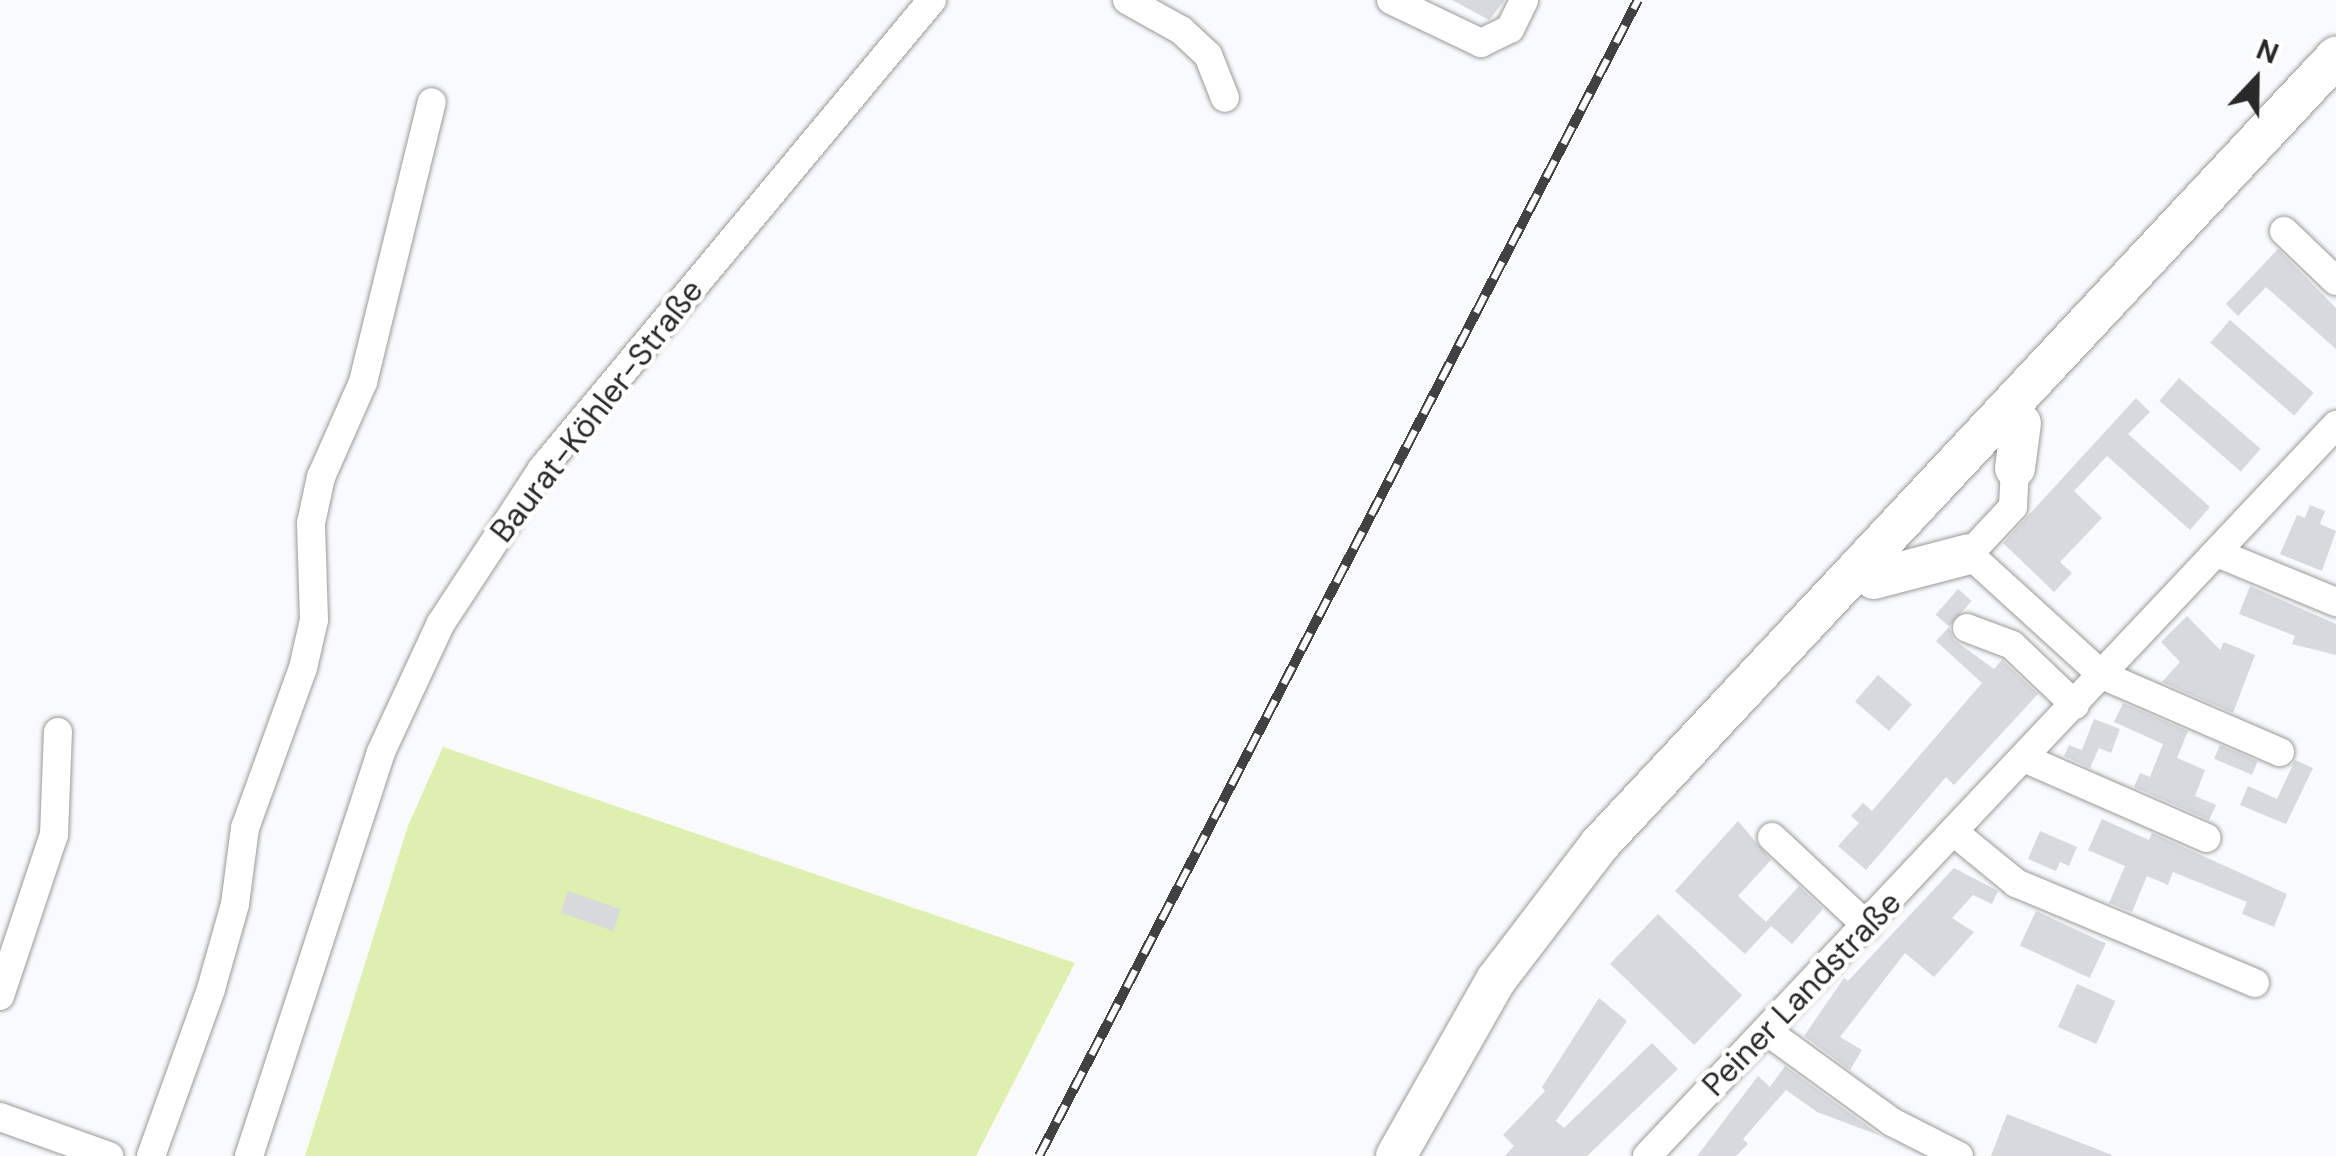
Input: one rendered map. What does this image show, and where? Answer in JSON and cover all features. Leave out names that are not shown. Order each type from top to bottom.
[{"type":"highway","points":[[1415,1156],[1496,980],[1600,844],[2336,57]]},
{"type":"highway","points":[[1415,1156],[1530,973],[1604,874],[2020,423],[2336,92]]},
{"type":"highway","points":[[2015,468],[2020,423]]},
{"type":"highway","points":[[1874,579],[1969,554]]},
{"type":"street","name":"Baurat-Köhler-Straße","points":[[249,1156],[381,752],[441,623],[542,469],[932,0]]},
{"type":"street","points":[[1127,0],[1181,30],[1208,55],[1225,98]]},
{"type":"street","points":[[1392,0],[1481,42],[1510,29],[1524,0]]},
{"type":"street","points":[[151,1156],[216,972],[235,904],[245,828],[303,668],[314,620],[310,523],[321,477],[363,382],[432,102]]},
{"type":"street","points":[[2284,231],[2336,282]]},
{"type":"street","name":"Peiner Landstraße","points":[[1647,1156],[2331,437]]},
{"type":"street","points":[[2015,468],[2013,507],[1969,554],[2102,675],[2280,752]]},
{"type":"street","points":[[2217,554],[2336,602]]},
{"type":"street","points":[[1968,628],[2012,645],[2076,705]]},
{"type":"street","points":[[0,996],[54,835],[58,732]]},
{"type":"street","points":[[2026,758],[2207,838]]},
{"type":"street","points":[[1956,832],[2016,883],[2255,983]]},
{"type":"street","points":[[1772,837],[1868,926]]},
{"type":"street","points":[[1768,1032],[1892,1122],[1959,1156]]},
{"type":"street","points":[[0,1117],[109,1156]]},
{"type":"green space","points":[[443,747],[1075,963],[976,1156],[305,1156],[408,826]]},
{"type":"building","points":[[1452,0],[1505,0],[1489,20]]},
{"type":"building","points":[[2278,249],[2336,308],[2336,349],[2266,287],[2238,316],[2226,304]]},
{"type":"building","points":[[2230,320],[2314,393],[2294,415],[2210,343]]},
{"type":"building","points":[[2179,378],[2261,449],[2241,471],[2159,401]]},
{"type":"building","points":[[2136,398],[2150,412],[2128,434],[2210,507],[2190,530],[2107,456],[2074,491],[2102,518],[2060,562],[2072,573],[2054,592],[2003,543]]},
{"type":"building","points":[[2310,505],[2325,511],[2320,524],[2336,531],[2322,571],[2280,554],[2297,515],[2305,518]]},
{"type":"building","points":[[2250,586],[2336,624],[2336,655],[2292,644],[2295,636],[2239,614]]},
{"type":"building","points":[[1958,589],[1972,601],[1949,626],[1936,615]]},
{"type":"building","points":[[2187,616],[2220,650],[2224,642],[2255,655],[2233,713],[2162,682],[2180,662],[2161,642]]},
{"type":"building","points":[[1949,627],[1954,640],[1994,669],[2002,660],[2038,694],[1954,785],[1946,777],[1866,870],[1838,846],[1859,823],[1851,816],[1863,803],[1872,811],[1982,683],[1936,641]]},
{"type":"building","points":[[1878,675],[1912,705],[1889,731],[1855,701]]},
{"type":"building","points":[[2123,703],[2188,731],[2177,758],[2205,770],[2195,796],[2216,805],[2209,820],[2134,787],[2140,773],[2150,777],[2163,744],[2114,722]]},
{"type":"building","points":[[2094,719],[2120,729],[2111,753],[2099,748],[2090,768],[2064,756],[2069,745],[2082,750]]},
{"type":"building","points":[[2220,745],[2258,761],[2252,775],[2214,759]]},
{"type":"building","points":[[2295,760],[2313,768],[2286,824],[2240,805],[2248,786],[2277,799]]},
{"type":"building","points":[[2102,819],[2149,840],[2152,833],[2287,894],[2274,927],[2242,914],[2247,902],[2173,872],[2168,885],[2147,876],[2132,912],[2109,903],[2125,866],[2088,850]]},
{"type":"building","points":[[1738,821],[1771,860],[1738,896],[1766,922],[1799,886],[1823,909],[1792,944],[1771,926],[1745,954],[1675,891]]},
{"type":"building","points":[[2040,831],[2077,847],[2069,866],[2060,862],[2056,871],[2028,859]]},
{"type":"building","points":[[1954,868],[1998,891],[1992,904],[1973,895],[1952,918],[1974,932],[1934,977],[1905,953],[1840,1037],[1862,1050],[1850,1070],[1804,1036],[1844,978],[1848,981]]},
{"type":"building","points":[[568,891],[621,909],[613,931],[561,913]]},
{"type":"building","points":[[2036,911],[2106,944],[2090,978],[2020,945]]},
{"type":"building","points":[[1658,914],[1742,995],[1694,1045],[1610,964]]},
{"type":"building","points":[[2077,984],[2115,1001],[2096,1044],[2058,1027]]},
{"type":"building","points":[[1599,998],[1627,1021],[1556,1121],[1564,1128],[1652,1043],[1678,1069],[1587,1156],[1505,1156],[1514,1146],[1503,1135],[1545,1091],[1542,1087]]},
{"type":"building","points":[[1785,1066],[1881,1136],[1817,1112],[1786,1090],[1743,1139],[1748,1144],[1736,1156],[1697,1156],[1758,1076],[1770,1087]]},
{"type":"building","points":[[2007,1114],[2112,1155],[1991,1156]]},
{"type":"railway","points":[[1039,1156],[1638,0]]}]
